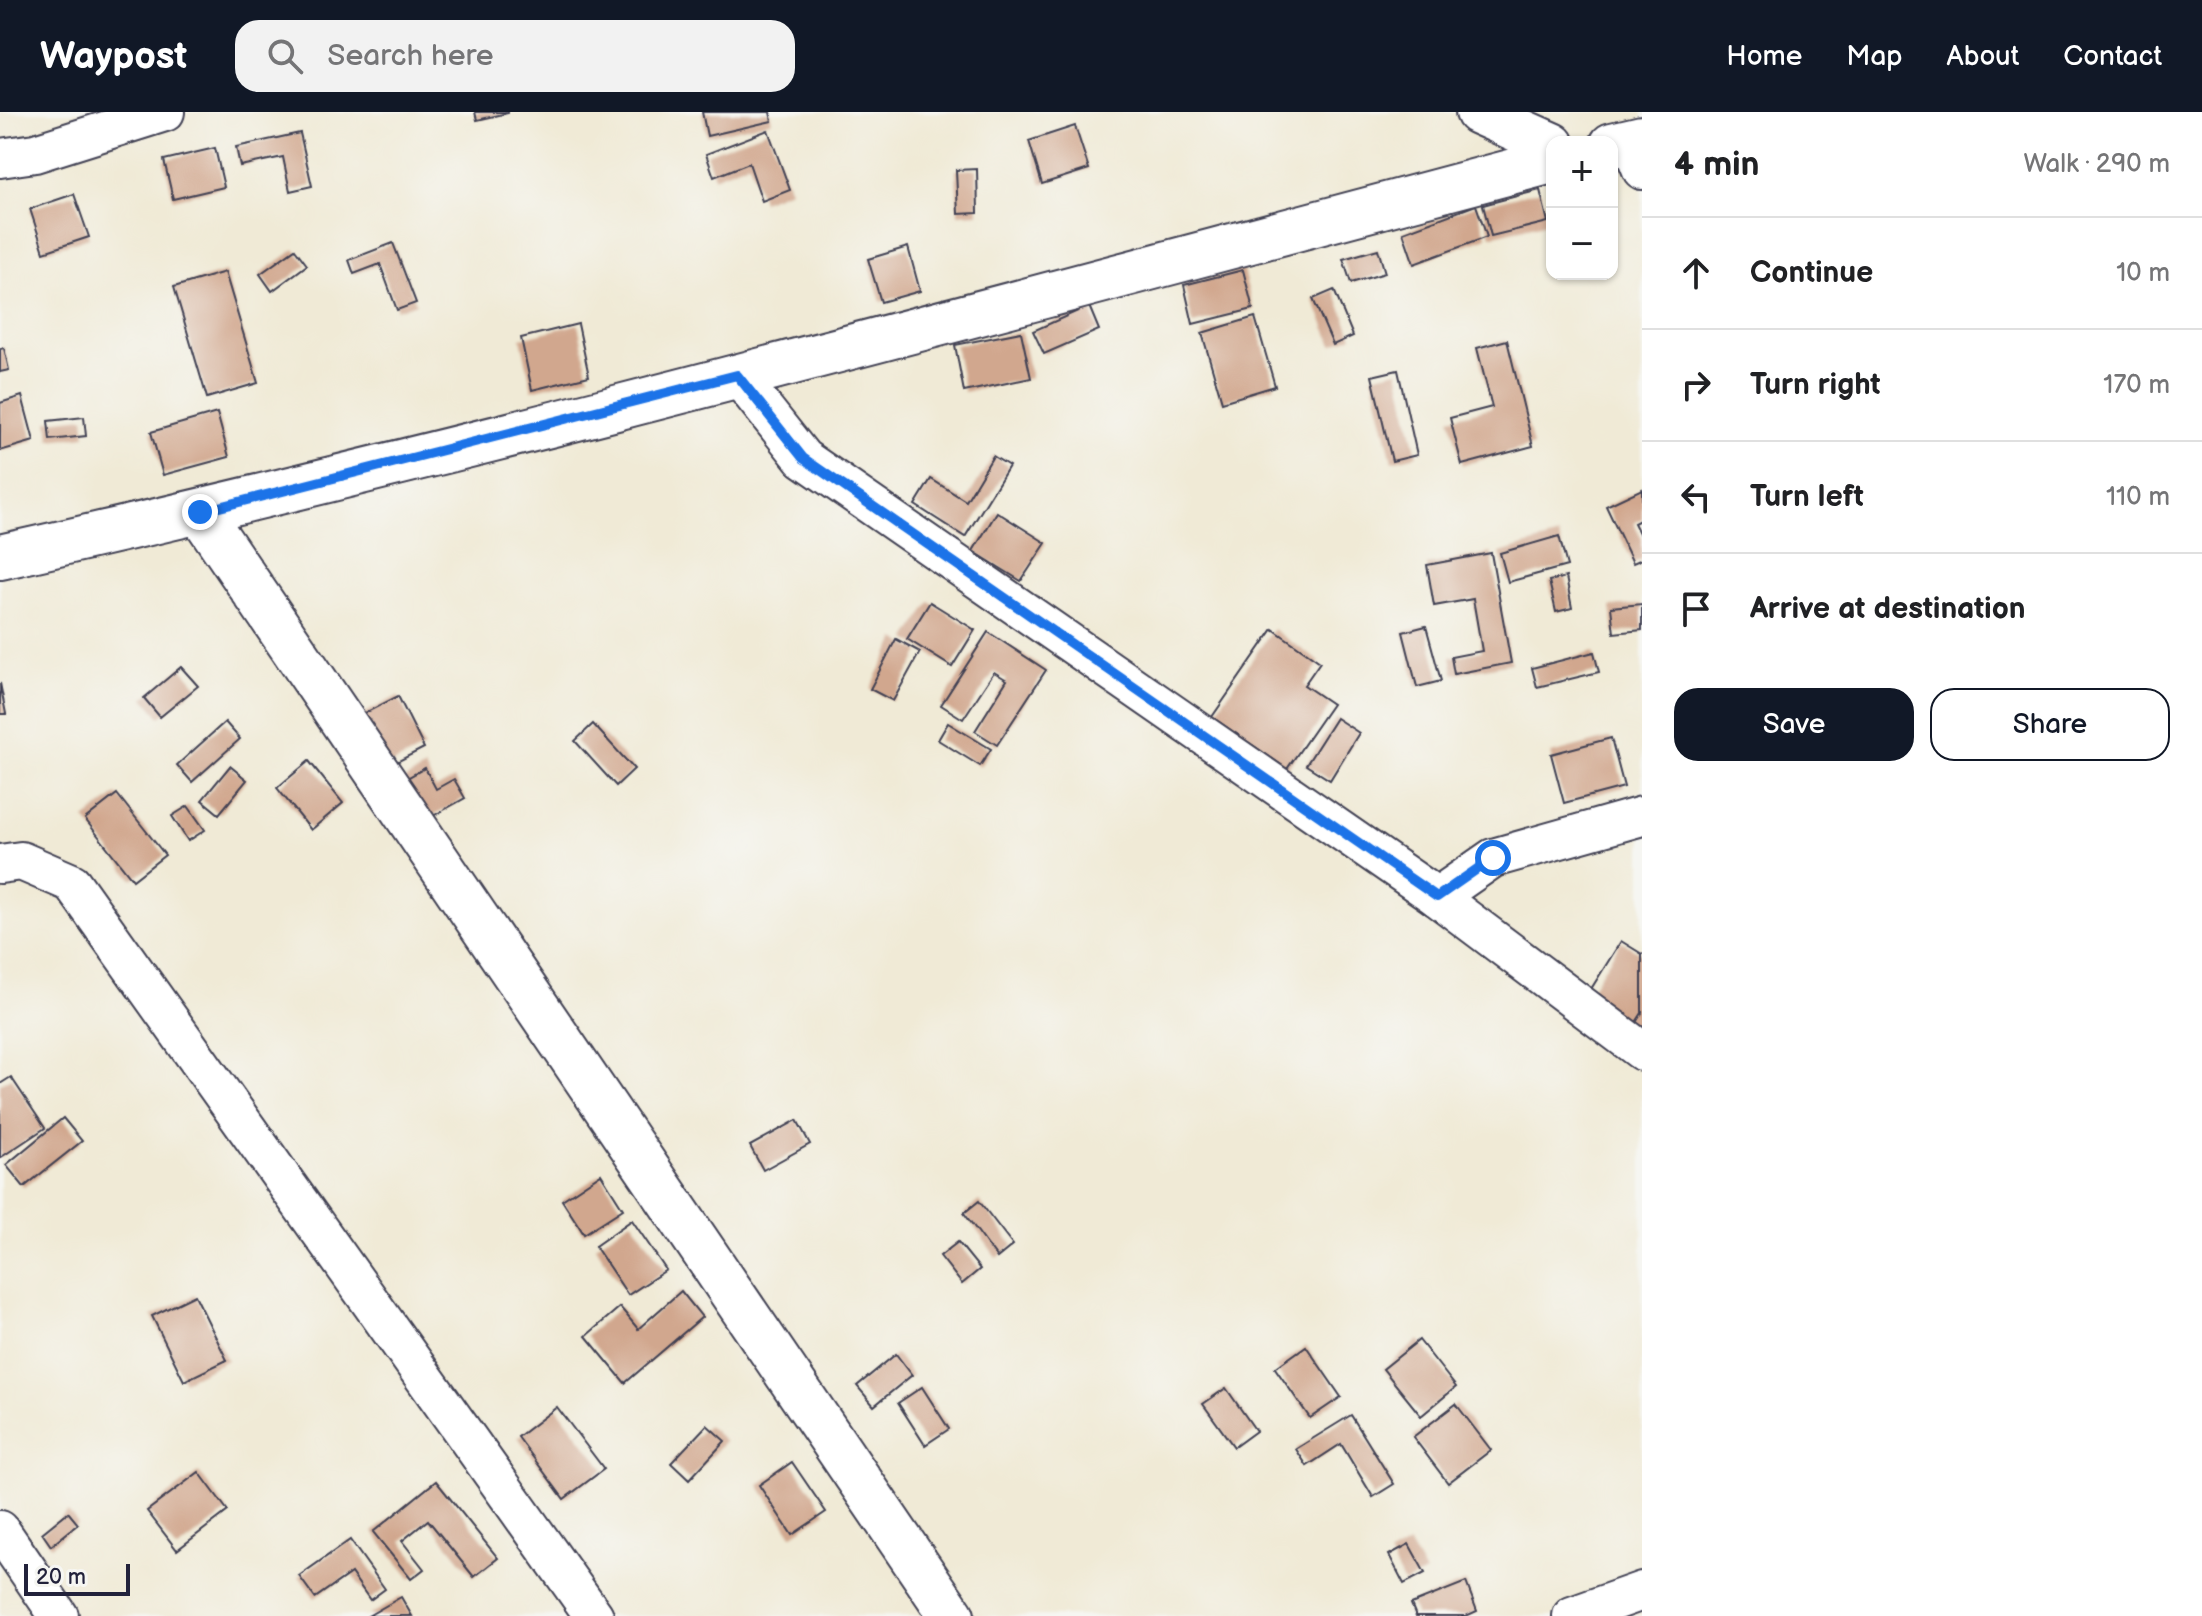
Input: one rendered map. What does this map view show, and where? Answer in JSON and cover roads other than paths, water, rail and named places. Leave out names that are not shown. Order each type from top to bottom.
[{"type":"street","points":[[0,158],[35,153],[165,112]]},
{"type":"street","points":[[1478,112],[1546,142]]},
{"type":"street","points":[[0,557],[200,512],[737,375],[1546,163]]},
{"type":"street","points":[[737,375],[803,458],[1437,897],[1642,1051]]},
{"type":"street","points":[[200,512],[952,1616]]},
{"type":"street","points":[[1437,897],[1493,858],[1642,816]]},
{"type":"street","points":[[0,864],[21,861],[72,883],[594,1616]]},
{"type":"street","points":[[0,1530],[59,1616]]},
{"type":"street","points":[[1572,1616],[1642,1591]]}]
